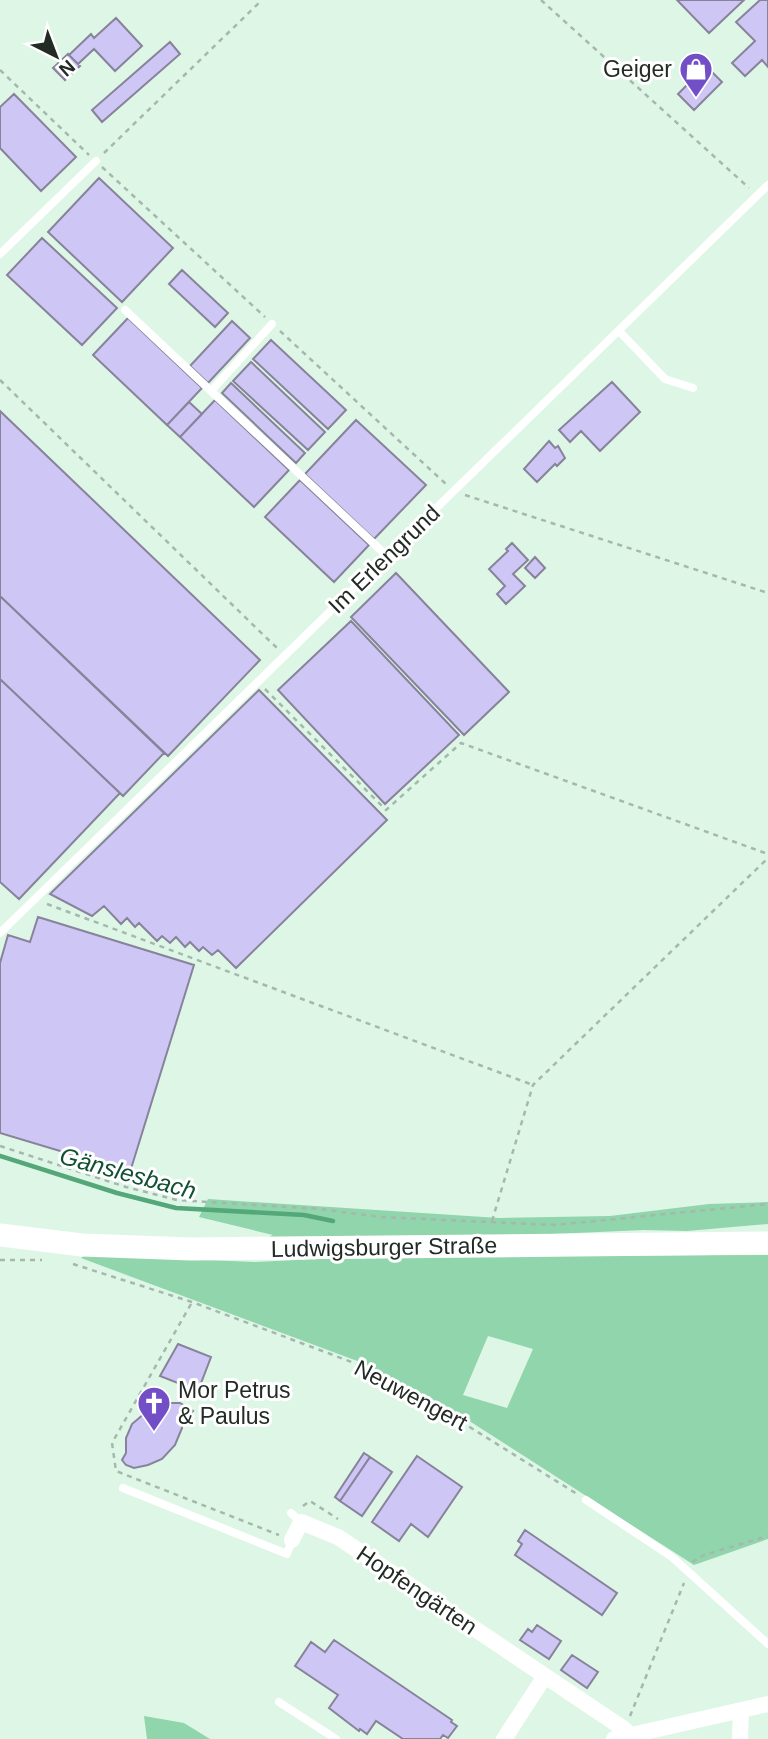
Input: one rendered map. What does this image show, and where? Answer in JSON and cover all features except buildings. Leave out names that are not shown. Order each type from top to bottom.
[{"type":"main road","name":"Ludwigsburger Straße","points":[[0,1236],[82,1245],[191,1249],[768,1243]]},
{"type":"street","name":"Hopfengärten","points":[[292,1540],[296,1518],[338,1537],[545,1676],[623,1734]]},
{"type":"street","points":[[504,1739],[545,1676]]},
{"type":"street","points":[[623,1734],[768,1703]]},
{"type":"street","points":[[740,1739],[741,1710]]},
{"type":"lane","points":[[0,254],[96,161]]},
{"type":"lane","name":"Im Erlengrund","points":[[0,933],[768,185]]},
{"type":"lane","points":[[125,310],[387,556]]},
{"type":"lane","points":[[211,391],[272,324]]},
{"type":"lane","points":[[618,331],[665,379],[694,388]]},
{"type":"lane","points":[[123,1488],[287,1554],[292,1540]]},
{"type":"lane","points":[[586,1500],[672,1557],[768,1644]]},
{"type":"lane","points":[[279,1702],[336,1739]]},
{"type":"path","points":[[0,71],[96,161],[262,0]]},
{"type":"path","points":[[541,0],[757,196]]},
{"type":"path","points":[[0,380],[285,656]]},
{"type":"path","points":[[454,492],[768,593]]},
{"type":"path","points":[[258,682],[386,810],[461,743],[768,856],[533,1085],[491,1222]]},
{"type":"path","points":[[34,899],[533,1085]]},
{"type":"path","points":[[0,1146],[126,1187],[177,1200],[319,1209],[382,1217],[554,1224],[768,1204]]},
{"type":"path","points":[[0,1259],[51,1261]]},
{"type":"path","name":"Neuwengert","points":[[73,1264],[192,1302],[330,1353],[379,1375],[454,1416],[586,1500]]},
{"type":"path","points":[[192,1302],[111,1443],[116,1471],[292,1540]]},
{"type":"path","points":[[683,1567],[705,1555],[768,1536]]},
{"type":"path","points":[[623,1734],[684,1583],[691,1574]]},
{"type":"green space","points":[[208,1199],[499,1218],[610,1216],[709,1204],[768,1202],[768,1224],[687,1231],[257,1242],[273,1235],[199,1217]]},
{"type":"green space","points":[[85,1255],[255,1262],[359,1257],[768,1255],[768,1539],[694,1565],[449,1408],[360,1362],[81,1258]],"holes":[[[488,1336],[533,1349],[507,1408],[463,1395]]]},
{"type":"green space","points":[[144,1716],[184,1723],[210,1739],[147,1739]]},
{"type":"waterway","name":"Gänslesbach","points":[[0,1156],[117,1193],[176,1208],[304,1215],[333,1221]]},
{"type":"place","name":"Geiger","points":[[696,99]]},
{"type":"place","name":"Mor Petrus & Paulus","points":[[154,1433]]}]
